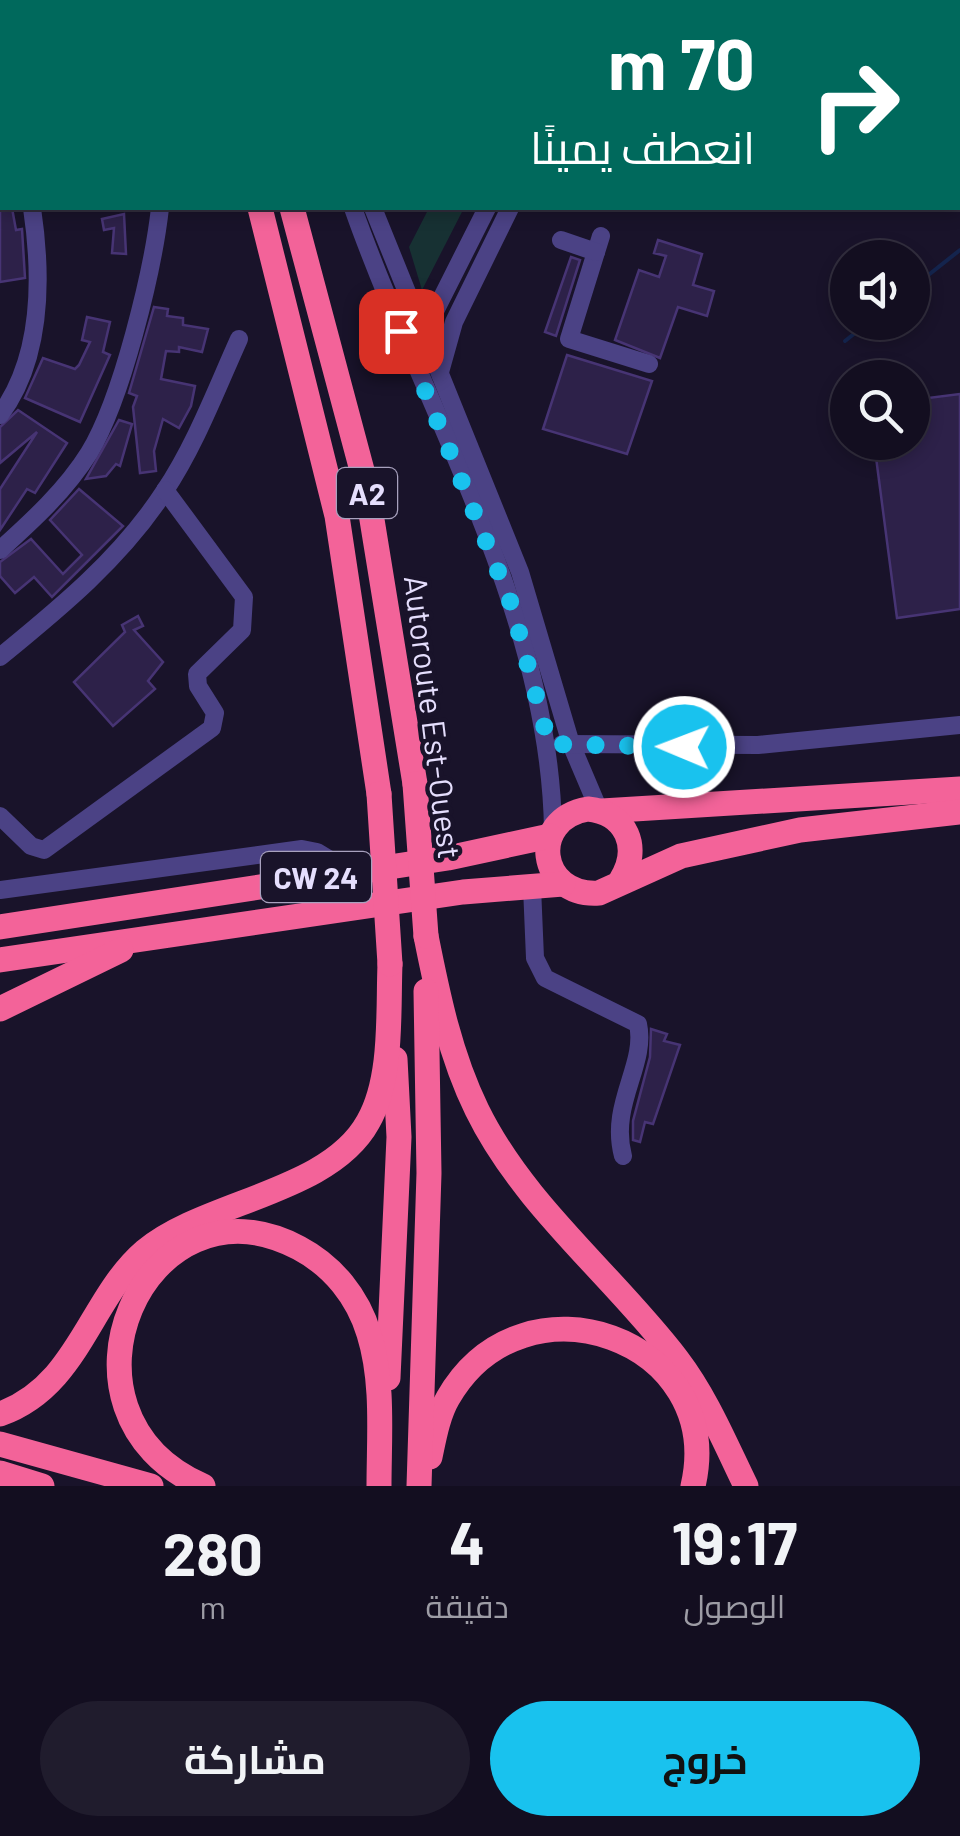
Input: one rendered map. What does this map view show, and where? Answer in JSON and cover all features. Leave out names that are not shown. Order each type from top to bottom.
[{"type":"highway","name":"Autoroute Est-Ouest","points":[[260,210],[337,516],[380,794],[398,1137],[380,1486]]},
{"type":"highway","name":"Autoroute Est-Ouest","points":[[293,210],[366,489],[414,784],[426,936],[429,1173],[420,1486]]},
{"type":"highway","points":[[960,789],[568,815],[552,833],[548,862],[562,884],[574,891],[600,893],[621,880],[681,856],[800,830],[960,812]]},
{"type":"highway","points":[[600,810],[624,827],[630,840],[632,854],[621,880]]},
{"type":"highway","name":"CW 24","points":[[0,930],[448,858],[552,833]]},
{"type":"highway","name":"CW 24","points":[[0,960],[463,892],[562,884]]},
{"type":"highway","points":[[0,1010],[108,954],[192,930]]},
{"type":"highway","points":[[426,936],[452,1050],[478,1112],[533,1193],[677,1358],[701,1394],[746,1486]]},
{"type":"highway","points":[[0,1414],[33,1398],[56,1375],[144,1252],[180,1229],[322,1166],[368,1124],[384,1058],[390,964]]},
{"type":"highway","points":[[203,1486],[164,1460],[144,1440],[126,1410],[116,1354],[131,1304],[163,1260],[201,1242],[237,1234],[265,1235],[316,1257],[355,1301],[369,1334],[376,1366],[380,1486]]},
{"type":"highway","points":[[420,1486],[445,1403],[473,1364],[489,1350],[529,1332],[574,1327],[626,1343],[666,1376],[694,1431],[697,1470],[693,1486]]},
{"type":"highway","points":[[0,1444],[151,1486]]},
{"type":"highway","points":[[0,1473],[42,1486]]},
{"type":"street","points":[[0,415],[24,365],[36,316],[40,272],[32,210]]},
{"type":"street","points":[[0,550],[43,511],[90,451],[144,295],[155,256],[160,210]]},
{"type":"street","points":[[410,356],[425,334],[486,210]]},
{"type":"street","points":[[425,391],[441,370],[454,322],[509,210]]},
{"type":"street","points":[[369,217],[441,370],[530,597],[571,744],[600,810]]},
{"type":"street","points":[[369,217],[410,356],[512,606],[549,744],[552,833]]},
{"type":"street","points":[[560,240],[598,244],[568,339],[649,364]]},
{"type":"street","points":[[2,651],[67,602],[127,542],[165,490],[239,338]]},
{"type":"street","points":[[0,816],[31,846],[44,850],[212,728],[216,713],[198,686],[197,674],[242,630],[244,597],[165,490]]},
{"type":"street","points":[[549,744],[739,746],[960,725]]},
{"type":"street","points":[[0,890],[302,849],[317,852],[350,872]]},
{"type":"street","points":[[532,887],[535,958],[545,978],[638,1024],[640,1040],[618,1125],[624,1156]]},
{"type":"green space","points":[[428,210],[463,210],[422,290],[409,247]]},
{"type":"building","points":[[0,210],[12,210],[16,230],[22,229],[25,278],[0,282]]},
{"type":"building","points":[[124,214],[126,254],[112,253],[114,228],[104,230],[102,219]]},
{"type":"building","points":[[658,240],[702,254],[693,285],[714,291],[707,316],[678,307],[660,358],[615,340],[639,270],[659,277],[666,256],[654,253]]},
{"type":"building","points":[[571,257],[580,260],[556,336],[545,332]]},
{"type":"building","points":[[154,307],[168,309],[167,316],[183,318],[183,325],[208,329],[202,352],[179,347],[179,352],[166,351],[161,379],[195,386],[191,406],[179,428],[163,419],[154,451],[156,471],[140,473],[133,407],[137,396],[129,393]]},
{"type":"building","points":[[87,317],[110,322],[103,352],[110,355],[80,422],[25,398],[43,358],[75,369],[79,365],[90,342],[82,340]]},
{"type":"building","points":[[567,355],[652,381],[627,454],[543,429]]},
{"type":"building","points":[[960,394],[960,609],[897,618],[876,460],[930,460],[930,398]]},
{"type":"building","points":[[18,410],[67,443],[35,493],[27,489],[0,530],[0,489],[37,432],[0,463],[0,427]]},
{"type":"building","points":[[119,420],[132,424],[120,466],[116,464],[106,476],[86,479]]},
{"type":"building","points":[[79,489],[123,526],[52,597],[34,577],[15,593],[0,576],[0,562],[31,539],[63,574],[82,555],[50,520]]},
{"type":"building","points":[[138,616],[143,626],[134,630],[163,662],[148,681],[155,689],[113,726],[74,682],[125,632],[122,625]]},
{"type":"building","points":[[651,1029],[667,1034],[664,1041],[680,1045],[653,1124],[645,1122],[640,1142],[633,1140],[633,1121],[650,1057]]},
{"type":"waterway","points":[[930,274],[960,250]]},
{"type":"route","points":[[401,331],[502,577],[549,744],[684,747]]}]
